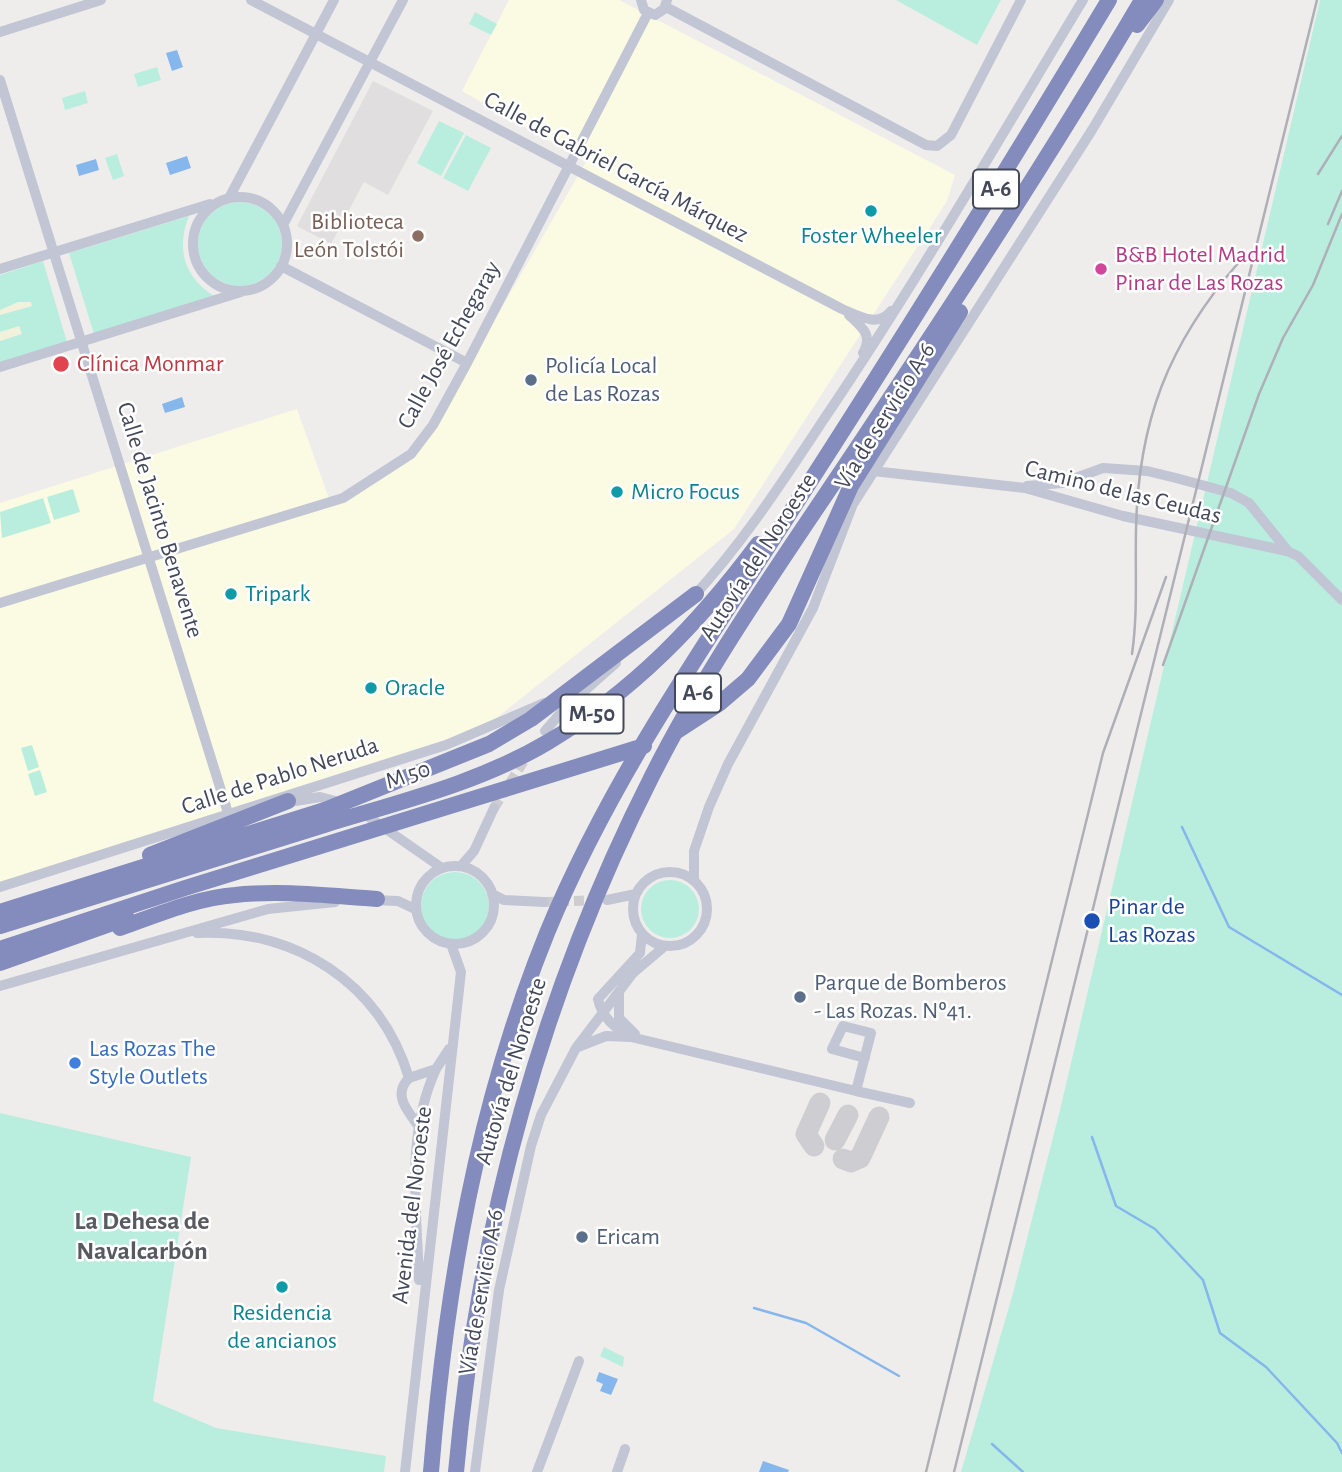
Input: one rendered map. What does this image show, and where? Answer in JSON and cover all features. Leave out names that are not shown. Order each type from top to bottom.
[{"type":"highway","name":"Autovía del Noroeste","points":[[431,1472],[448,1312],[464,1206],[496,1079],[548,932],[624,773],[962,246],[1109,0]]},
{"type":"highway","name":"Autovía del Noroeste","points":[[456,1472],[476,1306],[510,1146],[556,994],[628,825],[684,717],[749,609],[1018,203],[1142,0]]},
{"type":"highway","name":"M-50","points":[[0,949],[604,760],[671,734],[720,703],[748,679],[789,624],[850,486],[1154,0]]},
{"type":"highway","name":"M 50","points":[[0,926],[375,810],[508,763],[580,722],[628,687],[677,642],[758,545],[863,388],[879,375]]},
{"type":"highway","points":[[7,910],[325,810],[489,744],[531,719],[696,594]]},
{"type":"highway","points":[[7,910],[288,801]]},
{"type":"highway","points":[[0,963],[387,828]]},
{"type":"highway","points":[[0,963],[202,901],[234,895],[282,892],[377,899]]},
{"type":"street","points":[[0,32],[101,0]]},
{"type":"street","name":"Calle de Gabriel García Márquez","points":[[251,0],[842,309],[872,321],[881,320],[888,315],[930,258]]},
{"type":"street","points":[[229,198],[334,0]]},
{"type":"street","points":[[283,225],[403,0]]},
{"type":"street","points":[[640,0],[648,13],[659,14],[666,4],[934,146],[945,142],[951,135],[1021,0]]},
{"type":"street","name":"Vía de servicio A-6","points":[[545,731],[565,708],[675,616],[741,542],[930,258],[1083,0]]},
{"type":"street","name":"Vía de servicio A-6","points":[[694,880],[694,851],[717,787],[813,608],[853,504],[1092,130],[1169,0]]},
{"type":"street","name":"Calle José Echegaray","points":[[0,603],[343,498],[411,454],[433,425],[467,363],[648,13]]},
{"type":"street","name":"Calle de Jacinto Benavente","points":[[0,80],[228,813]]},
{"type":"street","points":[[0,269],[229,198],[251,198],[262,202],[274,212],[283,225],[287,246],[281,266],[263,284],[0,367]]},
{"type":"street","points":[[217,203],[206,211],[194,232],[195,258],[206,276],[215,284],[247,290]]},
{"type":"street","points":[[281,266],[467,363]]},
{"type":"street","name":"Calle de Gabriel García Márquez","points":[[804,449],[865,349],[868,339],[866,330],[842,309]]},
{"type":"street","points":[[1017,487],[1062,483],[1103,468],[1125,468],[1213,487],[1249,503],[1287,551]]},
{"type":"street","name":"Camino de las Ceudas","points":[[873,471],[1017,487],[1123,516],[1287,551],[1298,556],[1342,600]]},
{"type":"street","name":"Calle de Pablo Neruda","points":[[0,887],[186,830],[228,813],[459,740],[569,691]]},
{"type":"street","points":[[186,830],[288,801],[320,797],[346,804],[442,868]]},
{"type":"street","points":[[461,866],[474,852],[494,808]]},
{"type":"street","points":[[461,866],[481,876],[492,894],[493,914],[482,934],[462,944],[451,944],[427,933],[415,909],[417,894],[424,881],[442,868],[461,866]]},
{"type":"street","points":[[676,872],[694,880],[706,900],[705,924],[689,942],[665,946],[652,942],[642,934],[633,912],[636,894],[641,886],[656,874],[676,872]]},
{"type":"street","points":[[492,894],[504,900],[544,902]]},
{"type":"street","points":[[633,912],[607,900],[636,894]]},
{"type":"street","points":[[0,986],[268,909],[377,899],[398,901],[415,909]]},
{"type":"street","points":[[493,914],[523,902]]},
{"type":"street","points":[[177,933],[247,934],[296,948],[339,974],[376,1011],[402,1057],[408,1078]]},
{"type":"street","name":"Vía de servicio A-6","points":[[602,1012],[598,999],[601,993],[640,953],[642,934]]},
{"type":"street","name":"Avenida del Noroeste","points":[[405,1472],[420,1317],[461,972],[451,944]]},
{"type":"street","name":"Vía de servicio A-6","points":[[475,1472],[499,1290],[531,1146],[555,1083],[576,1048],[633,973],[665,946]]},
{"type":"street","points":[[620,990],[616,1004],[619,1018],[631,1032],[646,1041]]},
{"type":"street","points":[[602,1012],[615,1027],[631,1037]]},
{"type":"street","points":[[576,1048],[606,1036],[631,1037],[750,1068],[780,1070],[910,1103]]},
{"type":"street","points":[[420,1317],[417,1124],[423,1097],[436,1069],[451,1047]]},
{"type":"street","points":[[856,1091],[865,1058]]},
{"type":"street","points":[[417,1124],[401,1101],[401,1090],[408,1078],[436,1069]]},
{"type":"street","points":[[537,1472],[579,1361]]},
{"type":"street","points":[[617,1472],[625,1449]]},
{"type":"shaded area","points":[[509,0],[619,0],[955,175],[947,201],[734,529],[485,727],[0,882],[0,503],[297,409],[332,507],[420,449],[586,162],[462,91]]},
{"type":"shaded area","points":[[896,0],[1001,0],[977,45]]},
{"type":"shaded area","points":[[1320,0],[1342,0],[1342,1472],[961,1472],[1013,1293],[1060,1110]]},
{"type":"shaded area","points":[[475,12],[497,24],[491,35],[469,24]]},
{"type":"shaded area","points":[[157,67],[161,80],[138,87],[134,74]]},
{"type":"shaded area","points":[[373,81],[433,111],[388,195],[364,182],[331,244],[297,226]]},
{"type":"shaded area","points":[[85,91],[88,103],[65,110],[62,98]]},
{"type":"shaded area","points":[[439,121],[464,133],[441,176],[417,163]]},
{"type":"shaded area","points":[[466,135],[491,148],[468,191],[443,178]]},
{"type":"shaded area","points":[[117,154],[124,176],[113,180],[105,158]]},
{"type":"shaded area","points":[[240,202],[256,205],[270,214],[279,228],[282,244],[279,260],[270,274],[256,283],[240,286],[224,283],[210,274],[201,260],[198,244],[201,228],[210,214],[224,205]]},
{"type":"shaded area","points":[[189,216],[183,239],[185,261],[196,280],[214,296],[94,334],[69,253]]},
{"type":"shaded area","points":[[43,261],[67,342],[0,362],[0,275]]},
{"type":"shaded area","points":[[73,489],[80,512],[54,520],[47,497]]},
{"type":"shaded area","points":[[43,498],[51,523],[2,538],[0,512]]},
{"type":"shaded area","points":[[32,745],[39,767],[28,771],[21,748]]},
{"type":"shaded area","points":[[40,770],[47,792],[35,796],[28,774]]},
{"type":"shaded area","points":[[455,872],[468,875],[479,882],[486,893],[489,906],[486,919],[479,930],[468,937],[455,940],[442,937],[431,930],[424,919],[421,906],[424,893],[431,882],[442,875]]},
{"type":"shaded area","points":[[664,880],[676,880],[691,888],[699,903],[699,915],[691,930],[676,938],[664,938],[649,930],[641,915],[641,903],[649,888]]},
{"type":"shaded area","points":[[0,1113],[191,1157],[153,1401],[216,1428],[386,1456],[384,1472],[0,1472]]},
{"type":"shaded area","points":[[604,1347],[624,1357],[623,1367],[600,1356]]},
{"type":"sand","points":[[18,302],[31,302],[32,306],[0,315],[0,310]]},
{"type":"sand","points":[[19,326],[22,334],[0,341],[0,332]]},
{"type":"water","points":[[177,50],[183,67],[172,71],[166,53]]},
{"type":"water","points":[[187,156],[191,168],[170,175],[166,163]]},
{"type":"water","points":[[96,159],[99,170],[79,176],[76,165]]},
{"type":"water","points":[[182,397],[185,407],[165,413],[162,404]]},
{"type":"water","points":[[599,1372],[618,1379],[611,1395],[600,1391],[603,1384],[596,1381]]},
{"type":"water","points":[[763,1461],[789,1470],[759,1472]]},
{"type":"waterway","points":[[1182,827],[1229,927],[1342,995]]},
{"type":"waterway","points":[[1092,1137],[1116,1206],[1155,1229],[1203,1280],[1220,1333],[1266,1367],[1337,1443],[1342,1453]]},
{"type":"waterway","points":[[754,1308],[806,1323],[899,1376]]},
{"type":"waterway","points":[[992,1444],[1023,1472]]},
{"type":"taxiway","points":[[814,1146],[806,1134],[820,1103]]},
{"type":"taxiway","points":[[835,1140],[848,1115]]},
{"type":"taxiway","points":[[843,1159],[851,1162],[860,1158],[879,1117]]},
{"type":"tunnel","points":[[494,808],[527,756]]},
{"type":"tunnel","points":[[544,902],[601,900]]},
{"type":"railway","points":[[954,1472],[1317,0]]},
{"type":"railway","points":[[1318,174],[1342,136]]},
{"type":"railway","points":[[1328,224],[1342,191]]},
{"type":"railway","points":[[1163,665],[1259,394],[1283,338],[1313,285],[1342,214]]},
{"type":"railway","points":[[1132,654],[1136,608],[1138,491],[1151,419],[1162,386],[1193,323],[1239,262]]},
{"type":"railway","points":[[926,1472],[1103,753],[1166,577]]},
{"type":"place","name":"Foster Wheeler","points":[[871,211]]},
{"type":"place","name":"Biblioteca León Tolstói","points":[[418,236]]},
{"type":"place","name":"B&B Hotel Madrid Pinar de Las Rozas","points":[[1101,269]]},
{"type":"place","name":"Clínica Monmar","points":[[61,364]]},
{"type":"place","name":"Policía Local de Las Rozas","points":[[531,380]]},
{"type":"place","name":"Micro Focus","points":[[617,492]]},
{"type":"place","name":"Tripark","points":[[231,594]]},
{"type":"place","name":"Oracle","points":[[371,688]]},
{"type":"place","name":"Pinar de Las Rozas","points":[[1092,921]]},
{"type":"place","name":"Parque de Bomberos - Las Rozas. Nº41.","points":[[800,997]]},
{"type":"place","name":"Las Rozas The Style Outlets","points":[[75,1063]]},
{"type":"place","name":"Ericam","points":[[582,1237]]},
{"type":"place","name":"Residencia de ancianos","points":[[282,1287]]},
{"type":"district","name":"La Dehesa de Navalcarbón","points":[[142,1236]]}]
